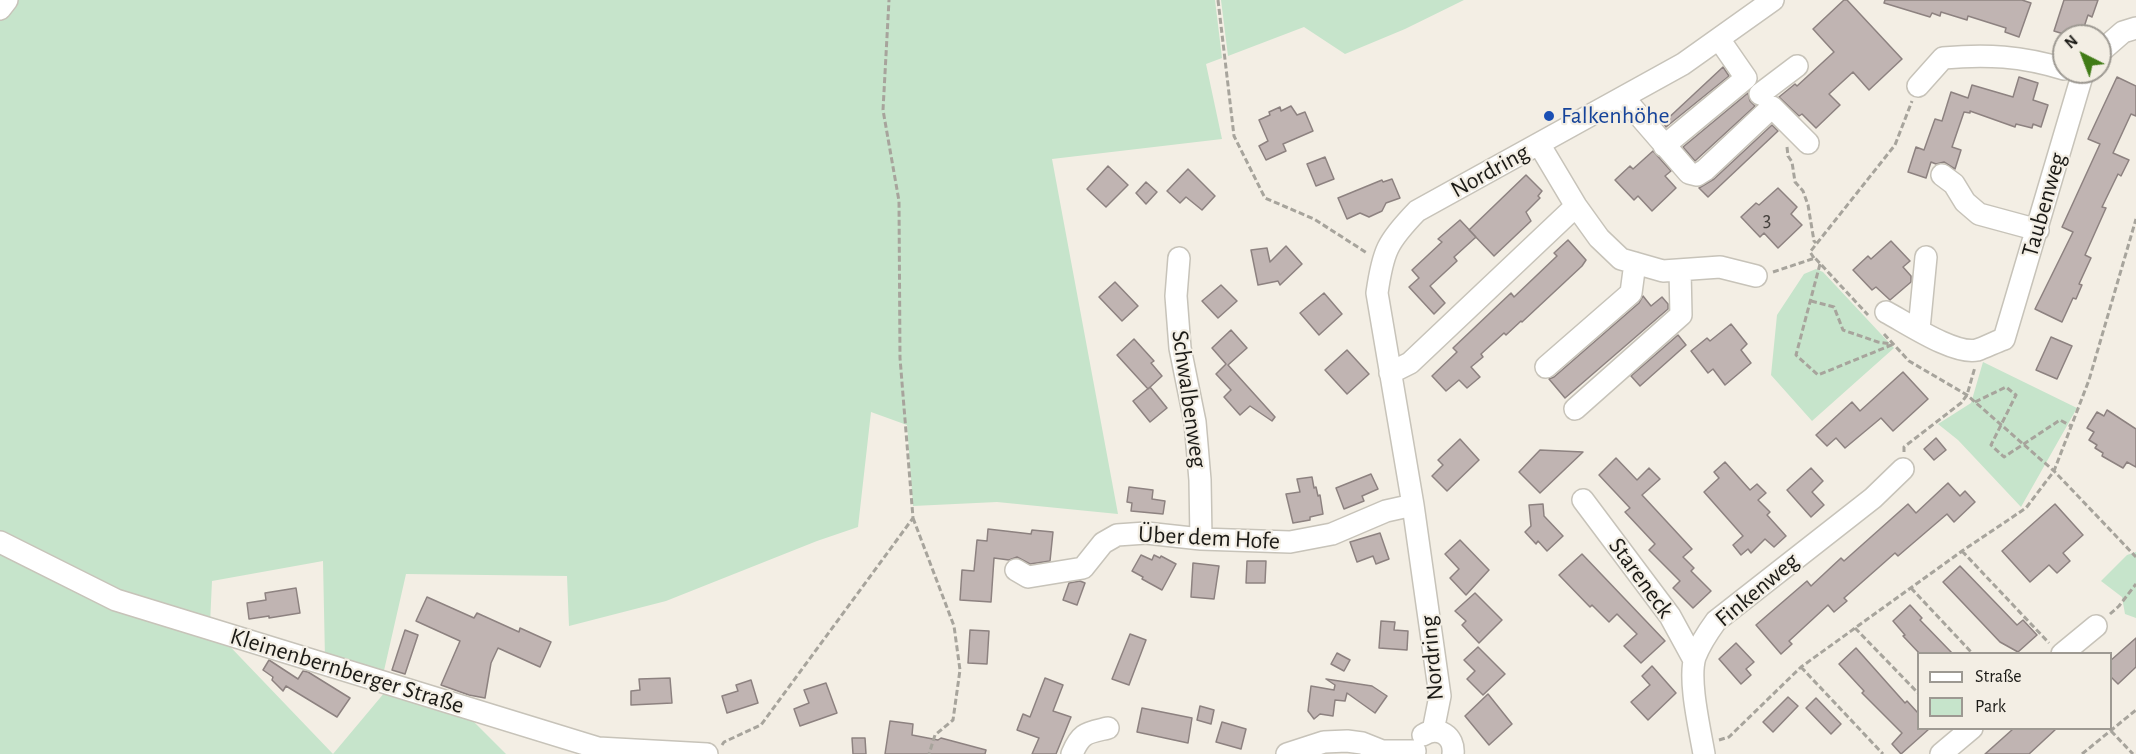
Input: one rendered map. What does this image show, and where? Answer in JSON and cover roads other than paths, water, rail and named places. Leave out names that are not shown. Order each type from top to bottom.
[{"type":"street","points":[[0,9],[7,0]]},
{"type":"street","name":"Nordring","points":[[1433,730],[1440,696],[1413,505],[1377,293],[1381,262],[1394,235],[1417,212],[1683,64],[1773,0]]},
{"type":"street","points":[[2112,42],[2123,32],[2136,28]]},
{"type":"street","points":[[1719,39],[1746,78],[1808,142]]},
{"type":"street","points":[[1918,86],[1943,58],[1982,55],[2026,59],[2052,66]]},
{"type":"street","points":[[1623,97],[1689,173],[1697,175],[1772,107],[1797,66]]},
{"type":"street","points":[[1664,146],[1746,78]]},
{"type":"street","name":"Taubenweg","points":[[1918,329],[1939,342],[1962,350],[1975,350],[2004,339],[2038,230],[2073,84]]},
{"type":"street","points":[[1539,144],[1576,206],[1599,238],[1621,259],[1663,271],[1720,267],[1756,276]]},
{"type":"street","points":[[1942,175],[1954,184],[1965,202],[1979,214],[2038,230]]},
{"type":"street","points":[[1390,373],[1410,363],[1576,206]]},
{"type":"street","points":[[1879,320],[1918,329],[1926,257]]},
{"type":"street","name":"Schwalbenweg","points":[[1179,258],[1176,296],[1180,348],[1195,422],[1200,480],[1201,539]]},
{"type":"street","points":[[1546,367],[1631,293],[1635,263]]},
{"type":"street","points":[[1575,409],[1681,315],[1680,270]]},
{"type":"street","name":"Finkenweg","points":[[1704,750],[1694,689],[1694,660],[1703,639],[1716,621],[1873,498],[1903,469]]},
{"type":"street","name":"Stareneck","points":[[1583,500],[1670,616],[1694,660]]},
{"type":"street","name":"Über dem Hofe","points":[[1016,570],[1028,577],[1083,568],[1103,543],[1117,535],[1146,533],[1201,539],[1290,542],[1332,534],[1386,511],[1413,505]]},
{"type":"street","name":"Kleinenbernberger Straße","points":[[0,542],[116,600],[598,748],[713,751]]},
{"type":"street","points":[[2057,649],[2096,626]]},
{"type":"street","points":[[1072,754],[1080,737],[1108,728]]},
{"type":"street","name":"Nordring","points":[[1416,752],[1420,737],[1433,730],[1450,738],[1453,744],[1453,754]]},
{"type":"street","points":[[1941,754],[1971,730]]},
{"type":"street","points":[[1287,754],[1324,742],[1347,741],[1362,743],[1382,751],[1416,752]]},
{"type":"place","name":"Falkenhöhe","points":[[1549,116]]}]
